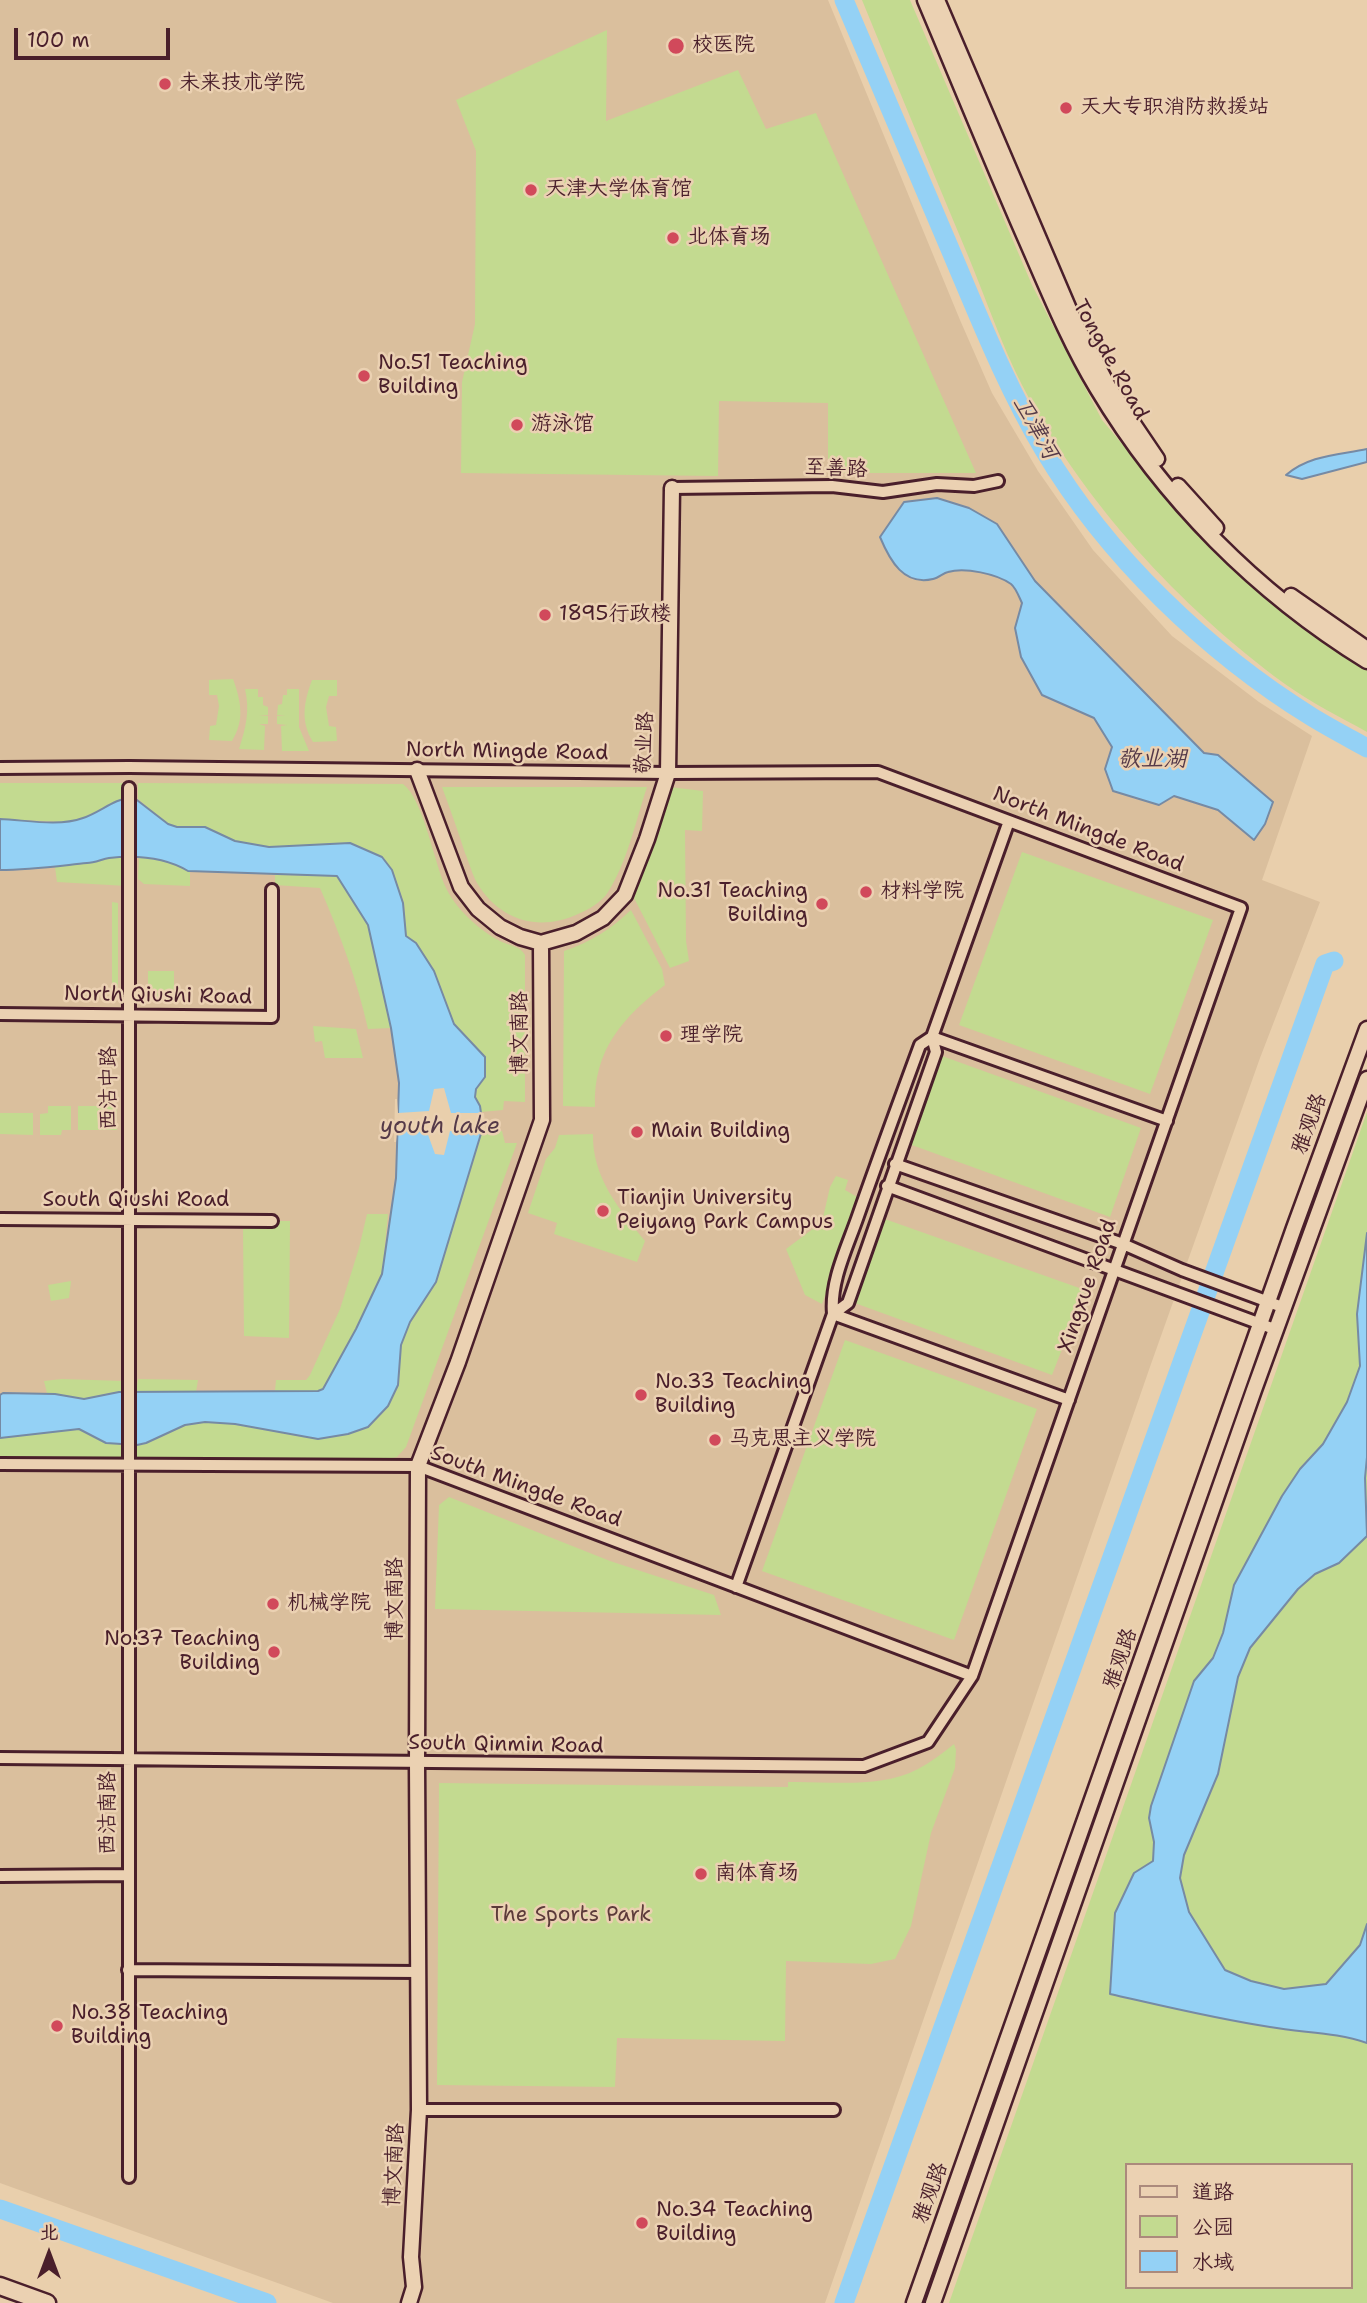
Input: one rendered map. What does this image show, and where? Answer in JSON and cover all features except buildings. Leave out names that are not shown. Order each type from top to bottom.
[{"type":"main road","name":"Tongde Road","points":[[925,0],[1054,304],[1096,387],[1119,422],[1187,512],[1224,550],[1307,621],[1367,661]]},
{"type":"main road","name":"Tongde Road","points":[[937,0],[1074,321],[1109,388],[1138,433],[1186,495],[1247,559],[1312,612],[1367,649]]},
{"type":"main road","name":"敬业路","points":[[541,943],[576,933],[603,918],[625,895],[647,839],[668,773],[672,488]]},
{"type":"main road","points":[[417,770],[461,887],[478,909],[500,927],[541,943]]},
{"type":"main road","name":"博文南路","points":[[409,2303],[414,2287],[411,2257],[419,2110],[416,1763],[418,1466],[463,1349],[542,1120],[541,943]]},
{"type":"main road","name":"雅观路","points":[[914,2303],[1367,1029]]},
{"type":"main road","name":"雅观路","points":[[933,2303],[1367,1079]]},
{"type":"main road","name":"博文南路","points":[[399,2303],[405,2285],[412,2276]]},
{"type":"main road","points":[[0,2287],[47,2303]]},
{"type":"street","name":"至善路","points":[[672,488],[832,486],[883,492],[937,484],[974,486],[998,481]]},
{"type":"street","name":"North Mingde Road","points":[[0,768],[878,772],[1241,908]]},
{"type":"street","name":"西沽中路","points":[[129,788],[129,1449]]},
{"type":"street","points":[[833,1314],[848,1303],[936,1052],[932,1037],[1009,821]]},
{"type":"street","name":"North Qiushi Road","points":[[0,1014],[272,1017],[272,890]]},
{"type":"street","name":"Xingxue Road","points":[[972,1676],[1241,908]]},
{"type":"street","points":[[932,1037],[1167,1121]]},
{"type":"street","points":[[736,1587],[833,1314],[832,1297],[839,1270],[878,1159],[920,1045],[932,1037]]},
{"type":"street","points":[[895,1164],[1123,1244],[1182,1270],[1284,1308]]},
{"type":"street","points":[[887,1186],[1277,1330]]},
{"type":"street","name":"South Qiushi Road","points":[[0,1219],[272,1221]]},
{"type":"street","points":[[833,1314],[1069,1400]]},
{"type":"street","name":"西沽南路","points":[[129,1449],[129,2177]]},
{"type":"street","name":"South Mingde Road","points":[[0,1464],[418,1466],[972,1676]]},
{"type":"street","name":"South Qinmin Road","points":[[0,1758],[864,1766],[928,1742],[972,1676]]},
{"type":"street","points":[[0,1875],[128,1875]]},
{"type":"street","points":[[128,1969],[418,1972]]},
{"type":"street","points":[[419,2110],[834,2110]]},
{"type":"shaded area","name":"Tianjin University Peiyang Park Campus","points":[[0,0],[828,0],[992,393],[1038,471],[1093,550],[1172,636],[1259,702],[1312,736],[1262,880],[1320,902],[1260,1058],[1151,1364],[825,2303],[333,2303],[0,2183]]},
{"type":"green space","points":[[862,0],[910,0],[1032,285],[1102,420],[1182,515],[1280,610],[1367,670],[1367,732],[1285,684],[1208,621],[1137,549],[1074,470],[1046,428],[1015,370]]},
{"type":"green space","name":"北体育场","points":[[607,30],[606,121],[738,70],[766,129],[816,113],[976,473],[828,473],[828,403],[719,401],[718,476],[461,473],[462,382],[475,324],[476,151],[456,100]]},
{"type":"green space","points":[[233,679],[240,710],[239,726],[232,741],[209,740],[210,726],[216,725],[219,706],[217,695],[209,695],[209,680]]},
{"type":"green space","points":[[312,680],[337,680],[337,696],[329,696],[326,707],[329,726],[336,727],[337,741],[313,742],[306,727],[305,711]]},
{"type":"green space","points":[[245,689],[258,689],[258,697],[263,697],[263,705],[268,707],[268,715],[259,715],[268,716],[268,724],[259,724],[265,726],[264,750],[239,749],[246,719]]},
{"type":"green space","points":[[287,689],[299,689],[299,727],[309,751],[282,751],[281,726],[287,725],[277,724],[277,716],[285,715],[277,715],[278,705],[282,704]]},
{"type":"green space","points":[[0,783],[126,783],[126,798],[81,819],[64,822],[0,819]]},
{"type":"green space","points":[[138,783],[403,784],[417,803],[442,879],[452,898],[463,913],[478,926],[502,942],[518,948],[525,955],[525,1102],[504,1101],[503,1110],[481,1112],[475,1097],[476,1090],[485,1077],[485,1057],[454,1024],[434,971],[416,943],[406,936],[404,903],[392,870],[379,856],[252,845],[235,841],[216,831],[177,827],[168,824],[138,799]]},
{"type":"green space","points":[[442,787],[647,787],[626,855],[605,896],[578,914],[549,922],[535,922],[522,920],[497,906],[477,883]]},
{"type":"green space","points":[[670,787],[703,791],[702,831],[685,830],[686,941],[689,961],[670,968],[634,898]]},
{"type":"green space","points":[[1022,852],[1213,920],[1150,1094],[959,1025]]},
{"type":"green space","points":[[151,857],[190,871],[190,886],[144,884],[138,879],[139,858]]},
{"type":"green space","points":[[108,858],[127,858],[127,886],[57,882],[55,867]]},
{"type":"green space","points":[[275,875],[337,876],[368,925],[391,1028],[368,1029],[347,957],[320,888],[275,885]]},
{"type":"green space","points":[[112,902],[118,903],[118,998],[112,999]]},
{"type":"green space","points":[[631,910],[662,969],[665,985],[624,1023],[605,1052],[599,1068],[595,1107],[563,1106],[564,951],[600,934]]},
{"type":"green space","points":[[148,971],[174,971],[174,998],[148,998]]},
{"type":"green space","points":[[313,1026],[356,1029],[363,1058],[325,1058],[322,1041],[315,1042]]},
{"type":"green space","points":[[942,1056],[1141,1128],[1110,1217],[909,1144]]},
{"type":"green space","points":[[48,1106],[71,1106],[71,1130],[62,1130],[61,1135],[40,1135],[40,1114],[48,1113]]},
{"type":"green space","points":[[78,1106],[117,1106],[117,1130],[78,1130]]},
{"type":"green space","points":[[1367,1112],[1367,2303],[949,2303]]},
{"type":"green space","points":[[0,1113],[33,1113],[33,1135],[0,1134]]},
{"type":"green space","points":[[483,1127],[502,1131],[505,1143],[517,1143],[406,1447],[397,1457],[137,1459],[137,1445],[181,1427],[203,1423],[253,1426],[318,1439],[398,1385],[401,1345],[410,1321],[436,1282]]},
{"type":"green space","points":[[593,1134],[594,1150],[602,1178],[617,1204],[645,1241],[637,1262],[554,1234],[557,1223],[528,1213],[546,1159],[555,1148],[559,1135]]},
{"type":"green space","points":[[836,1176],[848,1180],[845,1190],[859,1198],[822,1304],[805,1295],[786,1249],[822,1222],[830,1187]]},
{"type":"green space","points":[[367,1214],[388,1214],[382,1275],[356,1329],[323,1389],[275,1391],[276,1380],[306,1380],[310,1375],[340,1309]]},
{"type":"green space","points":[[882,1218],[1085,1290],[1052,1375],[852,1302]]},
{"type":"green space","points":[[277,1221],[290,1221],[289,1338],[244,1336],[243,1229]]},
{"type":"green space","points":[[71,1281],[69,1298],[51,1301],[48,1285]]},
{"type":"green space","points":[[845,1340],[1037,1409],[954,1640],[762,1571]]},
{"type":"green space","points":[[138,1379],[198,1380],[196,1392],[136,1393]]},
{"type":"green space","points":[[44,1381],[124,1381],[124,1392],[84,1399],[47,1393]]},
{"type":"green space","points":[[79,1429],[106,1443],[126,1445],[126,1460],[0,1460],[0,1438]]},
{"type":"green space","points":[[449,1497],[610,1561],[714,1595],[721,1615],[435,1609],[439,1505]]},
{"type":"green space","name":"The Sports Park","points":[[954,1744],[955,1768],[931,1833],[911,1926],[895,1959],[871,1964],[786,1961],[785,2041],[617,2038],[615,2087],[437,2085],[439,1783],[788,1787],[788,1782],[871,1782],[918,1769]]},
{"type":"water","points":[[1367,449],[1367,462],[1302,479],[1286,475],[1304,463]]},
{"type":"water","name":"敬业湖","points":[[937,498],[969,508],[997,524],[1035,581],[1204,753],[1218,755],[1273,802],[1265,824],[1254,840],[1218,810],[1174,796],[1159,805],[1113,791],[1105,769],[1112,747],[1094,718],[1042,695],[1021,657],[1015,628],[1022,603],[1011,584],[981,572],[955,571],[923,580],[914,579],[899,570],[880,537],[904,502]]},
{"type":"water","name":"youth lake","points":[[133,797],[168,824],[177,827],[205,827],[235,841],[269,847],[350,843],[382,857],[392,870],[403,903],[406,936],[416,943],[434,971],[454,1024],[485,1057],[485,1077],[476,1089],[475,1097],[480,1106],[483,1127],[436,1282],[410,1322],[401,1345],[398,1385],[388,1406],[368,1427],[348,1434],[318,1439],[235,1424],[205,1422],[185,1425],[137,1445],[106,1443],[79,1429],[0,1438],[0,1395],[3,1393],[55,1394],[84,1399],[119,1392],[323,1389],[382,1274],[396,1178],[399,1083],[391,1028],[368,925],[337,876],[188,871],[160,860],[129,857],[55,867],[0,870],[0,819],[53,823],[73,821],[119,800]]},
{"type":"water","points":[[1367,1233],[1367,1536],[1339,1563],[1315,1574],[1298,1589],[1250,1648],[1238,1677],[1218,1774],[1184,1855],[1180,1878],[1189,1912],[1225,1970],[1251,1981],[1284,1989],[1326,1984],[1360,1945],[1367,1924],[1367,2043],[1230,2020],[1110,1994],[1115,1913],[1134,1873],[1153,1861],[1154,1842],[1149,1818],[1151,1806],[1194,1681],[1213,1658],[1223,1633],[1234,1585],[1282,1496],[1300,1469],[1323,1444],[1347,1402],[1360,1366],[1357,1314]]},
{"type":"pier","points":[[444,1088],[451,1113],[484,1113],[486,1131],[450,1131],[444,1155],[435,1154],[427,1132],[397,1130],[394,1142],[395,1099],[398,1113],[429,1111],[434,1089]]},
{"type":"waterway","name":"卫津河","points":[[844,0],[1005,376],[1030,426],[1069,489],[1129,564],[1198,632],[1273,691],[1367,748]]},
{"type":"waterway","points":[[844,2303],[1325,964],[1334,961]]},
{"type":"waterway","points":[[0,2209],[267,2303]]},
{"type":"place","name":"校医院","points":[[676,46]]},
{"type":"place","name":"未来技术学院","points":[[165,84]]},
{"type":"place","name":"天大专职消防救援站","points":[[1066,108]]},
{"type":"place","name":"天津大学体育馆","points":[[531,190]]},
{"type":"place","name":"北体育场","points":[[673,238]]},
{"type":"place","name":"No.51 Teaching Building","points":[[364,376]]},
{"type":"place","name":"游泳馆","points":[[517,425]]},
{"type":"place","name":"1895行政楼","points":[[545,615]]},
{"type":"place","name":"材料学院","points":[[866,892]]},
{"type":"place","name":"No.31 Teaching Building","points":[[822,904]]},
{"type":"place","name":"理学院","points":[[666,1036]]},
{"type":"place","name":"Main Building","points":[[637,1132]]},
{"type":"place","name":"Tianjin University Peiyang Park Campus","points":[[603,1211]]},
{"type":"place","name":"No.33 Teaching Building","points":[[641,1395]]},
{"type":"place","name":"马克思主义学院","points":[[715,1440]]},
{"type":"place","name":"机械学院","points":[[273,1604]]},
{"type":"place","name":"No.37 Teaching Building","points":[[274,1652]]},
{"type":"place","name":"南体育场","points":[[701,1874]]},
{"type":"place","name":"No.38 Teaching Building","points":[[57,2026]]},
{"type":"place","name":"No.34 Teaching Building","points":[[642,2223]]}]
